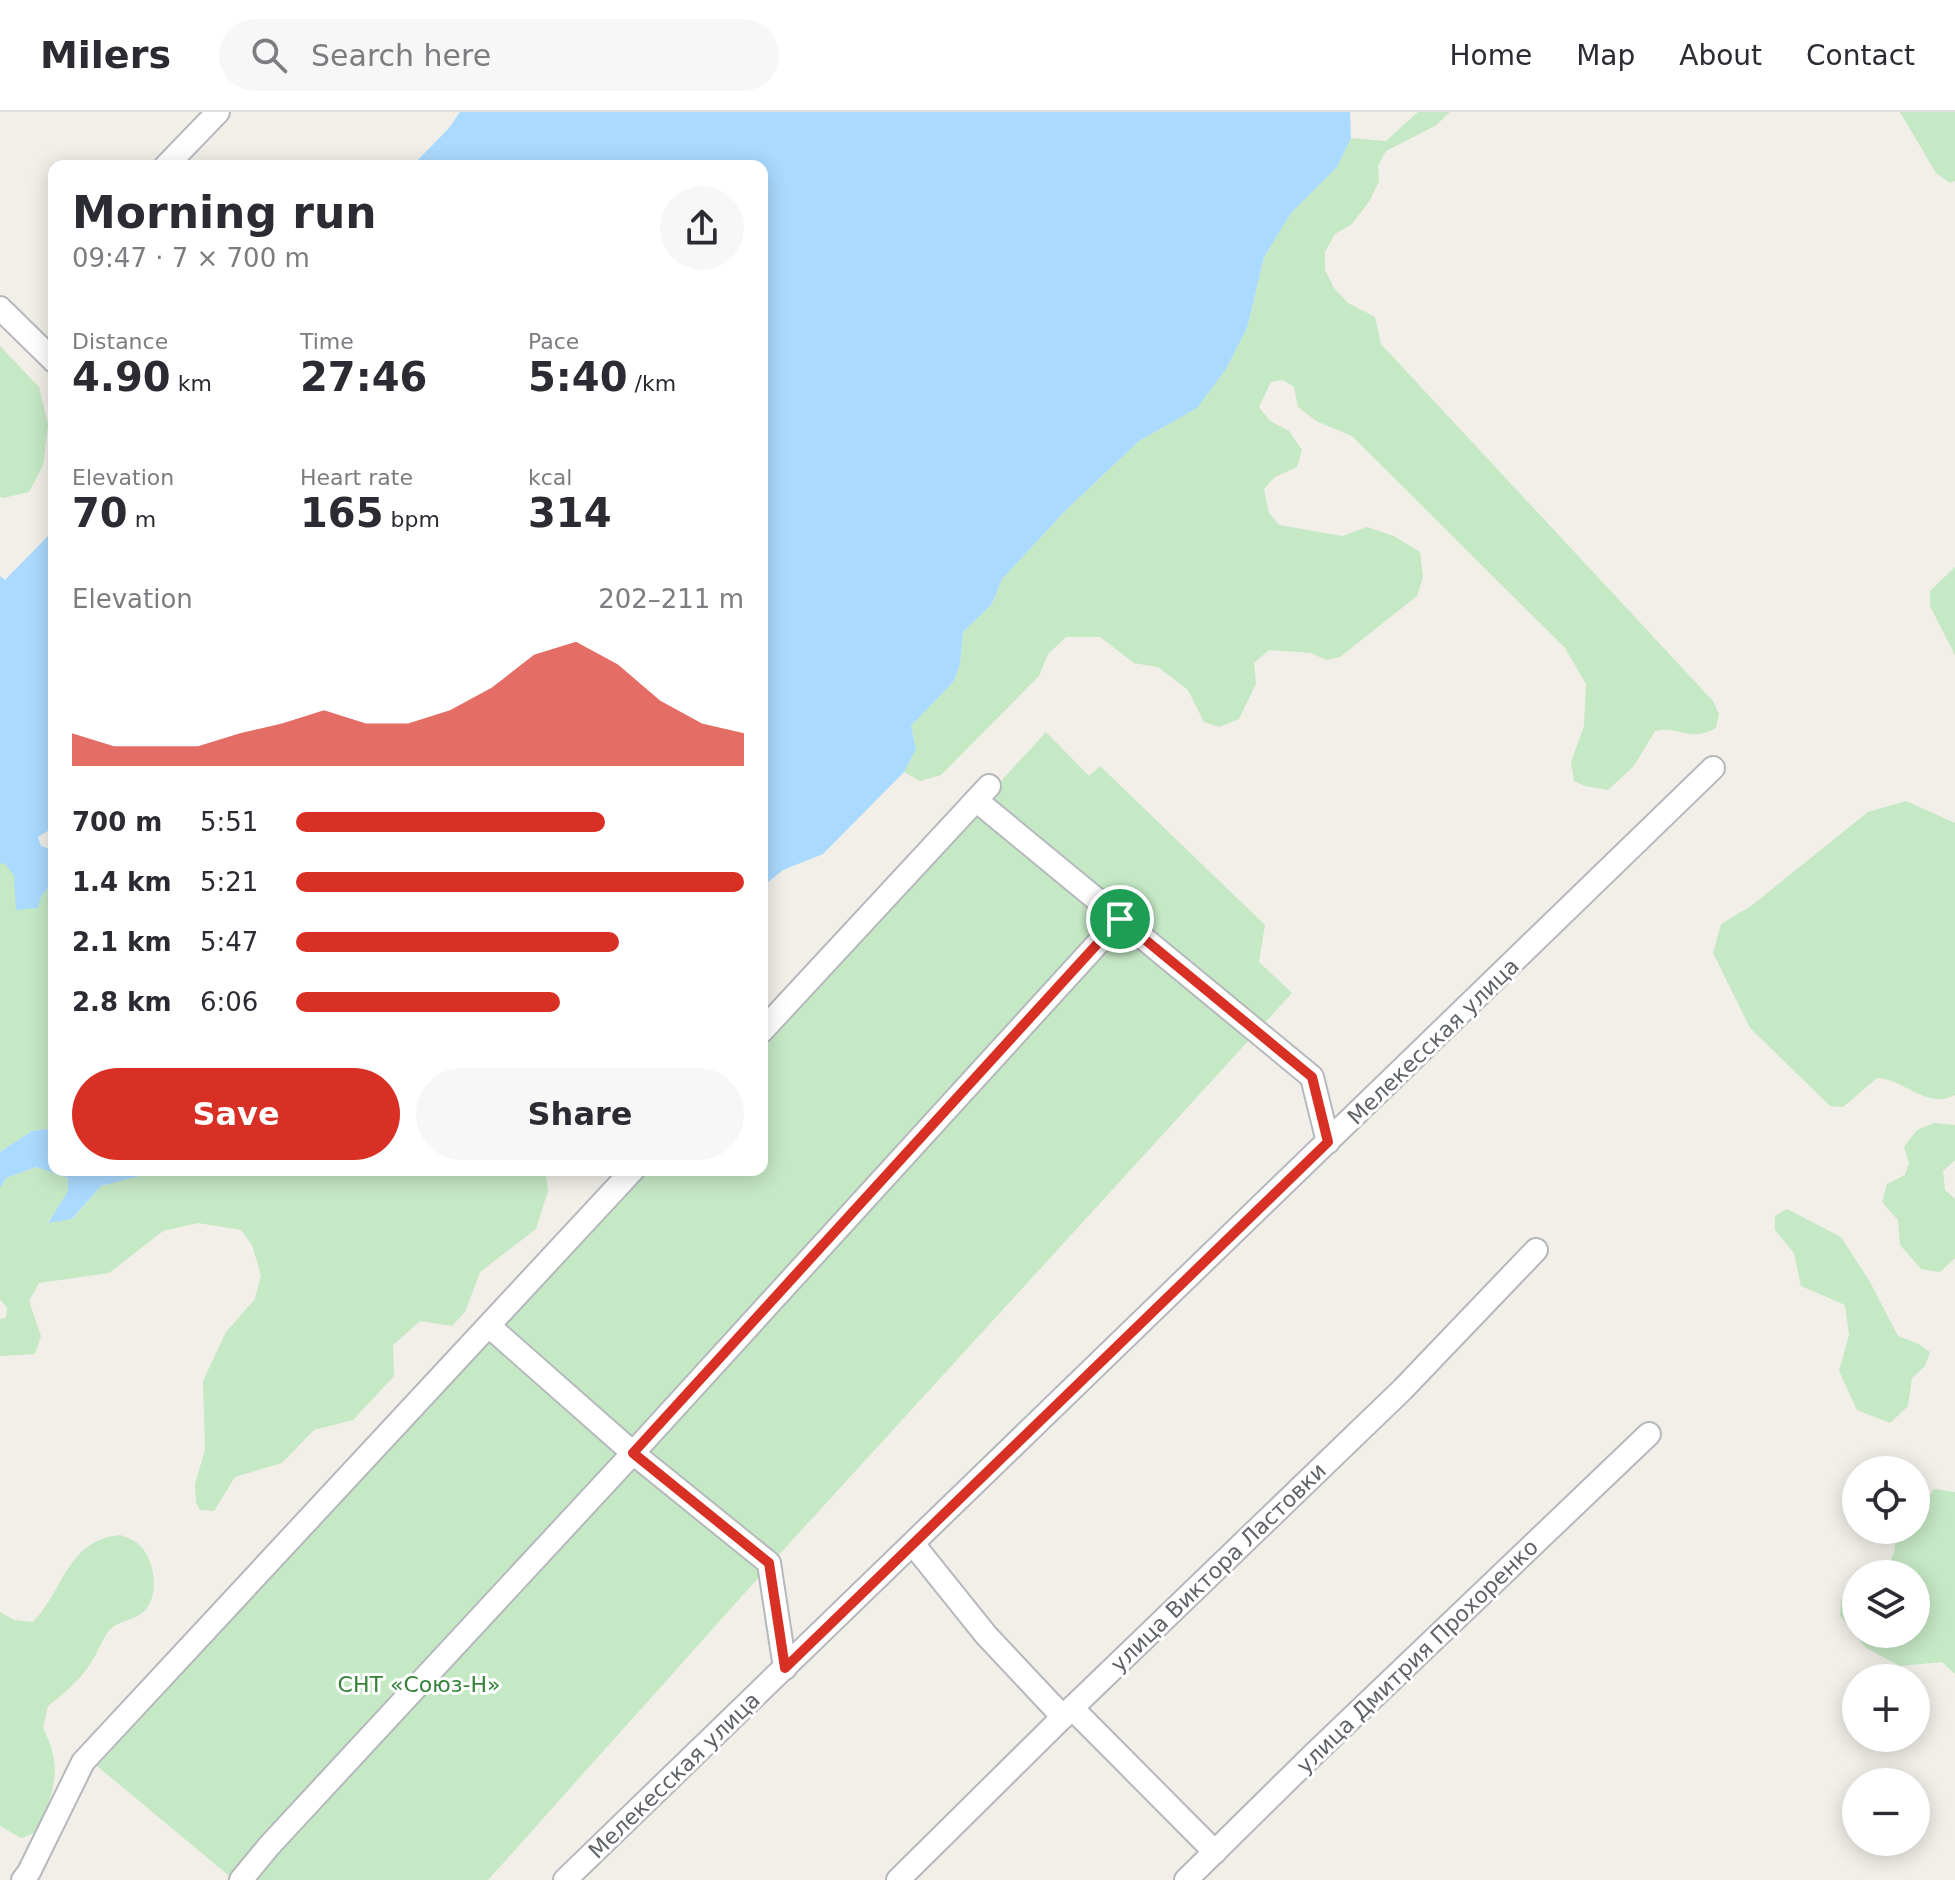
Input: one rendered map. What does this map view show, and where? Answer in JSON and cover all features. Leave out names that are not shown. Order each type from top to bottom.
[{"type":"street","points":[[172,160],[218,112]]},
{"type":"street","points":[[0,308],[48,355]]},
{"type":"street","name":"Мелекесская улица","points":[[565,1880],[1713,768]]},
{"type":"street","points":[[768,1025],[982,793],[1120,919],[1312,1077],[1328,1142]]},
{"type":"street","points":[[241,1880],[1120,919]]},
{"type":"street","points":[[23,1880],[83,1762],[627,1176]]},
{"type":"street","name":"улица Виктора Ластовки","points":[[898,1880],[1403,1389],[1536,1250]]},
{"type":"street","points":[[489,1326],[633,1453],[769,1563],[785,1668]]},
{"type":"street","name":"улица Дмитрия Прохоренко","points":[[1186,1880],[1649,1434]]},
{"type":"street","points":[[913,1544],[986,1635],[1215,1852]]},
{"type":"green space","points":[[1418,112],[1450,112],[1435,126],[1386,151],[1378,166],[1379,181],[1370,200],[1352,224],[1335,234],[1325,252],[1325,270],[1334,288],[1348,303],[1375,317],[1381,344],[1713,701],[1719,714],[1716,728],[1698,734],[1655,731],[1634,766],[1608,790],[1574,781],[1571,762],[1584,726],[1586,684],[1565,648],[1352,436],[1316,421],[1298,407],[1294,387],[1283,380],[1271,382],[1259,407],[1270,421],[1289,431],[1302,450],[1297,467],[1275,477],[1264,489],[1269,513],[1279,525],[1342,536],[1367,527],[1394,536],[1420,552],[1423,577],[1417,596],[1340,657],[1326,660],[1311,653],[1269,650],[1254,663],[1256,684],[1239,719],[1219,727],[1204,722],[1188,690],[1158,667],[1134,663],[1100,637],[1066,637],[1048,654],[1039,676],[941,775],[920,781],[904,772],[916,749],[911,726],[954,681],[960,664],[963,632],[992,604],[1002,579],[1066,510],[1139,441],[1197,408],[1226,369],[1247,328],[1264,257],[1291,213],[1337,167],[1351,138],[1386,141]]},
{"type":"green space","points":[[1900,112],[1955,112],[1955,181],[1950,183],[1936,173]]},
{"type":"green space","points":[[0,346],[39,387],[48,424],[43,465],[29,492],[3,498],[0,497]]},
{"type":"green space","points":[[1955,567],[1955,655],[1930,606],[1930,591]]},
{"type":"green space","name":"СНТ «Союз-Н»","points":[[1046,732],[1089,776],[1100,766],[1265,925],[1259,962],[1292,993],[776,1558],[488,1880],[234,1880],[97,1766],[638,1176],[768,1176],[768,1035]]},
{"type":"green space","points":[[1906,801],[1955,823],[1955,1095],[1935,1099],[1877,1078],[1843,1107],[1830,1106],[1750,1028],[1713,953],[1721,924],[1751,906],[1868,812]]},
{"type":"green space","points":[[5,862],[14,876],[41,897],[48,888],[48,1129],[32,1131],[0,1152],[0,864]]},
{"type":"green space","points":[[1934,1123],[1955,1125],[1955,1160],[1943,1171],[1945,1190],[1955,1199],[1955,1258],[1940,1272],[1921,1269],[1900,1245],[1898,1220],[1882,1202],[1887,1184],[1905,1175],[1909,1163],[1904,1147],[1917,1130]]},
{"type":"green space","points":[[36,1167],[48,1171],[48,1176],[68,1178],[69,1191],[48,1222],[73,1219],[101,1186],[139,1176],[546,1176],[548,1191],[536,1229],[480,1272],[465,1312],[452,1326],[420,1321],[393,1345],[394,1376],[353,1420],[314,1430],[282,1463],[235,1477],[214,1511],[200,1510],[196,1503],[195,1484],[205,1450],[203,1381],[226,1332],[255,1299],[261,1275],[252,1245],[241,1230],[198,1223],[163,1231],[109,1273],[39,1283],[29,1301],[41,1336],[35,1354],[0,1356],[0,1319],[6,1318],[7,1308],[0,1299],[0,1188],[6,1178]]},
{"type":"green space","points":[[1787,1209],[1841,1237],[1870,1282],[1898,1336],[1930,1352],[1925,1366],[1912,1378],[1908,1406],[1890,1423],[1857,1410],[1839,1371],[1849,1335],[1845,1305],[1801,1286],[1794,1253],[1775,1230],[1775,1216]]},
{"type":"green space","points":[[1934,1489],[1955,1492],[1955,1674],[1942,1662],[1896,1664],[1866,1648],[1930,1648],[1930,1560],[1891,1560],[1895,1544],[1930,1544],[1930,1495]]},
{"type":"green space","points":[[120,1535],[135,1542],[149,1558],[154,1579],[151,1600],[139,1615],[111,1629],[83,1674],[48,1706],[43,1728],[53,1756],[54,1781],[35,1833],[21,1838],[0,1826],[0,1612],[14,1620],[33,1622],[77,1556],[102,1539]]},
{"type":"water","points":[[460,112],[1350,112],[1351,138],[1337,167],[1291,213],[1264,257],[1247,328],[1226,369],[1197,408],[1139,441],[1066,510],[1002,579],[992,604],[963,632],[960,664],[954,681],[911,726],[916,749],[904,772],[823,854],[783,870],[768,882],[768,160],[418,160]]},
{"type":"water","points":[[48,536],[48,831],[38,837],[41,846],[48,848],[48,888],[38,908],[16,910],[14,876],[5,863],[0,864],[0,576],[5,580]]},
{"type":"water","points":[[48,1129],[48,1171],[36,1167],[6,1178],[0,1188],[0,1152],[32,1131]]},
{"type":"water","points":[[62,1176],[139,1176],[101,1186],[72,1219],[48,1223],[68,1191],[68,1178]]},
{"type":"route","points":[[1120,919],[1312,1077],[1328,1142],[785,1668],[769,1563],[633,1453],[1120,919]]}]
